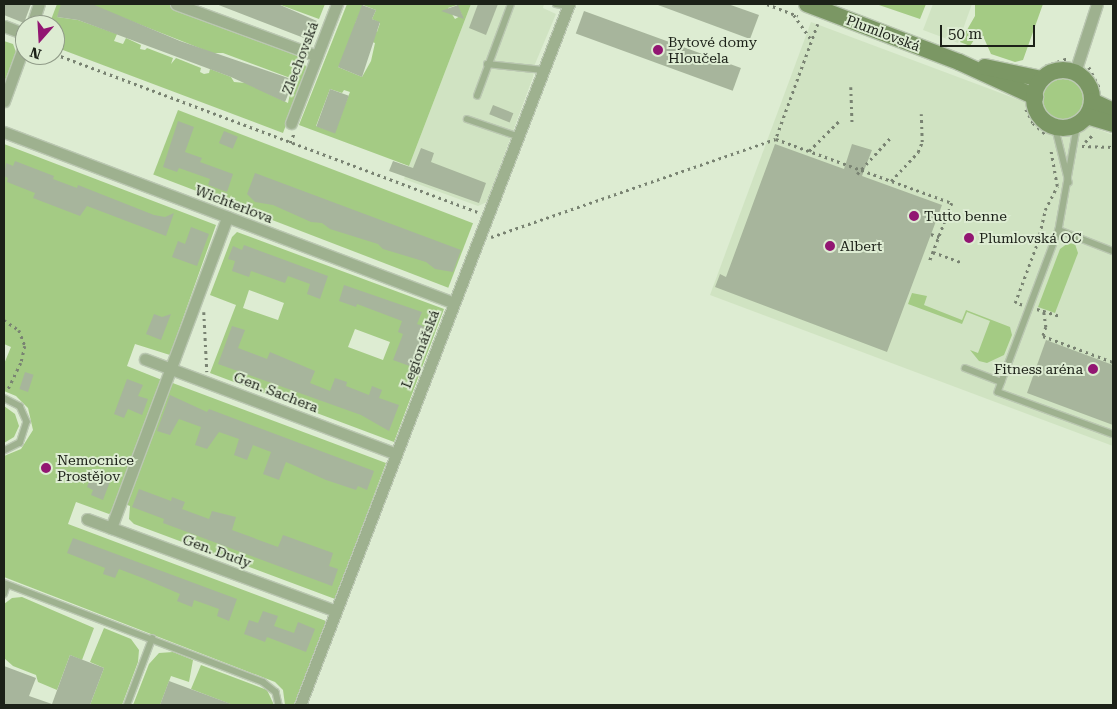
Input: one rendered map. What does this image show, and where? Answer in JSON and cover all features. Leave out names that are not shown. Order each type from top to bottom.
[{"type":"main road","name":"Plumlovská","points":[[805,10],[959,62],[1034,98]]},
{"type":"main road","name":"Plumlovská","points":[[959,62],[1042,73]]},
{"type":"main road","points":[[1078,65],[1088,84],[1090,108],[1055,126],[1040,115],[1034,98],[1042,73],[1078,65]]},
{"type":"main road","points":[[1090,108],[1111,119]]},
{"type":"street","points":[[176,4],[317,56]]},
{"type":"street","name":"Zlechovská","points":[[291,123],[337,4]]},
{"type":"street","points":[[1078,65],[1097,4]]},
{"type":"street","name":"Legionářská","points":[[300,705],[517,136],[569,5]]},
{"type":"street","points":[[4,101],[17,65]]},
{"type":"street","name":"Wichterlova","points":[[4,132],[453,303]]},
{"type":"street","points":[[111,528],[172,369],[227,217]]},
{"type":"street","name":"Gen. Sachera","points":[[145,359],[396,454]]},
{"type":"street","name":"Gen. Dudy","points":[[87,519],[336,610]]},
{"type":"lane","points":[[476,96],[510,4]]},
{"type":"lane","points":[[556,4],[569,5]]},
{"type":"lane","points":[[487,64],[543,70]]},
{"type":"lane","points":[[1090,108],[1075,146],[1070,186],[1060,230],[998,392],[1113,434]]},
{"type":"lane","points":[[467,119],[517,136]]},
{"type":"lane","points":[[1055,126],[1070,186]]},
{"type":"lane","points":[[1060,230],[1113,251]]},
{"type":"lane","points":[[965,368],[1001,382]]},
{"type":"lane","points":[[4,398],[20,406],[27,422],[20,443],[4,451]]},
{"type":"lane","points":[[4,594],[6,584],[263,682],[276,692],[279,705]]},
{"type":"lane","points":[[127,705],[152,639]]},
{"type":"path","points":[[767,4],[793,14],[812,40]]},
{"type":"path","points":[[793,14],[805,10]]},
{"type":"path","points":[[812,20],[822,24]]},
{"type":"path","points":[[776,139],[818,24]]},
{"type":"path","points":[[1042,73],[1071,55],[1078,65],[1088,61],[1090,108]]},
{"type":"path","points":[[65,58],[488,216]]},
{"type":"path","points":[[851,87],[852,123]]},
{"type":"path","points":[[1018,89],[1014,98],[1024,105],[1034,123],[1046,133],[1057,186],[1038,231]]},
{"type":"path","points":[[890,181],[918,152],[922,142],[921,114]]},
{"type":"path","points":[[809,151],[841,119]]},
{"type":"path","points":[[1083,146],[1089,135],[1102,132],[1111,119]]},
{"type":"path","points":[[857,174],[891,137]]},
{"type":"path","points":[[478,241],[776,139],[952,203],[929,263]]},
{"type":"path","points":[[1050,146],[1060,146]]},
{"type":"path","points":[[1075,146],[1113,147]]},
{"type":"path","points":[[931,234],[939,237]]},
{"type":"path","points":[[933,252],[960,262]]},
{"type":"path","points":[[204,306],[208,376]]},
{"type":"path","points":[[1044,312],[1046,327],[1043,336],[1113,362]]},
{"type":"path","points":[[4,320],[19,330],[25,346],[21,363],[4,398]]},
{"type":"shaded area","points":[[471,4],[544,4],[543,8],[556,14],[535,64],[533,77],[487,202],[478,206],[404,179]]},
{"type":"shaded area","points":[[933,4],[972,4],[958,43],[923,30]]},
{"type":"shaded area","points":[[811,22],[1113,135],[1113,446],[710,295]]},
{"type":"green space","points":[[57,4],[64,4],[58,15],[53,15]]},
{"type":"green space","points":[[88,4],[167,4],[300,54],[307,69],[283,133],[65,51],[65,18],[78,20],[117,34],[114,41],[123,44],[126,38],[141,45],[140,49],[145,50],[147,48],[173,58],[171,64],[176,58],[201,68],[200,72],[204,74],[209,73],[210,69],[231,77],[234,82],[246,83],[288,103],[293,79],[223,53],[212,53]]},
{"type":"green space","points":[[278,4],[325,4],[319,19]]},
{"type":"green space","points":[[347,4],[471,4],[409,166],[299,125]],"holes":[[[363,5],[376,10],[372,19],[380,23],[377,32],[355,24]],[[457,5],[462,15],[455,19],[448,8]],[[359,37],[375,43],[371,61],[362,77],[338,67]],[[330,89],[342,93],[344,90],[350,92],[334,132],[316,126]]]},
{"type":"green space","points":[[876,4],[926,4],[920,19]]},
{"type":"green space","points":[[975,4],[1043,4],[1023,60],[1015,62],[991,54],[983,36],[976,37],[970,46],[960,42],[975,16]]},
{"type":"green space","points":[[4,41],[13,44],[15,55],[4,83]]},
{"type":"green space","points":[[1067,79],[1074,82],[1080,88],[1083,99],[1082,107],[1074,116],[1067,119],[1059,119],[1052,116],[1044,107],[1043,95],[1046,88],[1055,80]]},
{"type":"green space","points":[[178,110],[473,223],[448,288],[153,174]]},
{"type":"green space","points":[[4,144],[216,225],[170,355],[135,344],[127,366],[162,380],[112,512],[109,514],[76,502],[68,524],[326,621],[295,705],[285,705],[283,690],[275,682],[4,577],[4,456],[21,449],[33,430],[28,408],[16,396],[4,391],[4,364],[11,347],[4,344]]},
{"type":"green space","points":[[237,232],[444,309],[394,442],[210,373],[236,305],[210,295],[232,237]],"holes":[[[249,290],[284,303],[278,320],[243,308]],[[355,329],[390,342],[383,360],[348,347]]]},
{"type":"green space","points":[[1068,243],[1075,244],[1078,253],[1055,313],[1038,307],[1060,249]]},
{"type":"green space","points":[[912,293],[927,296],[924,305],[962,320],[966,310],[1010,327],[1012,335],[1004,355],[987,363],[979,361],[970,350],[978,353],[990,321],[967,312],[962,324],[908,304]]},
{"type":"green space","points":[[170,382],[386,463],[335,599],[134,524],[129,519],[130,506],[125,504]]},
{"type":"green space","points":[[4,406],[15,414],[19,426],[14,437],[4,443]]},
{"type":"green space","points":[[22,597],[94,628],[82,660],[70,655],[57,690],[38,682],[36,675],[13,666],[4,658],[4,604],[12,598]]},
{"type":"green space","points":[[104,628],[131,639],[139,650],[138,662],[122,705],[90,705],[104,668],[90,662]]},
{"type":"green space","points":[[173,652],[193,660],[189,682],[171,676],[160,705],[133,705],[149,664],[159,653]]},
{"type":"green space","points":[[201,665],[267,690],[274,705],[233,705],[191,689]]},
{"type":"building","points":[[4,4],[31,4],[27,15],[15,15],[15,19],[4,15]]},
{"type":"building","points":[[61,4],[92,4],[180,41],[294,80],[285,102],[231,77],[78,20],[65,18],[65,15],[58,15]]},
{"type":"building","points":[[216,4],[278,4],[317,21],[311,37],[305,34],[304,38]]},
{"type":"building","points":[[478,4],[498,4],[486,35],[469,28]]},
{"type":"building","name":"Bytové domy Hloučela","points":[[728,4],[759,15],[750,39],[658,5]]},
{"type":"building","points":[[362,5],[376,10],[372,19],[380,22],[362,77],[338,67]]},
{"type":"building","points":[[458,5],[464,19],[441,11]]},
{"type":"building","name":"Bytové domy Hloučela","points":[[584,11],[741,68],[733,91],[576,34]]},
{"type":"building","points":[[330,89],[349,96],[335,133],[316,127]]},
{"type":"building","points":[[493,105],[513,113],[510,123],[489,114]]},
{"type":"building","points":[[178,121],[194,127],[185,152],[202,158],[200,162],[233,174],[227,192],[208,185],[210,179],[179,168],[177,172],[163,167]]},
{"type":"building","points":[[224,131],[238,137],[233,149],[219,143]]},
{"type":"building","points":[[775,144],[844,169],[852,144],[872,150],[862,176],[942,205],[887,352],[715,287],[720,274],[726,277]]},
{"type":"building","points":[[421,148],[434,153],[431,162],[486,183],[479,203],[389,171],[393,161],[413,168]]},
{"type":"building","points":[[15,161],[54,176],[53,179],[77,188],[78,185],[154,215],[165,217],[174,213],[166,236],[87,206],[80,216],[33,198],[35,193],[7,182],[8,178],[4,176],[6,163],[13,166]]},
{"type":"building","points":[[255,173],[461,250],[453,272],[435,269],[426,262],[383,249],[378,244],[330,229],[322,223],[311,222],[273,205],[255,202],[247,194]]},
{"type":"building","points":[[191,227],[209,234],[197,266],[172,257],[178,241],[185,244]]},
{"type":"building","points":[[244,245],[328,276],[320,299],[307,294],[310,284],[288,276],[285,283],[251,271],[249,277],[232,271],[235,261],[228,259],[233,246],[242,250]]},
{"type":"building","points":[[344,285],[422,312],[417,324],[429,328],[415,368],[393,360],[403,334],[398,332],[402,321],[357,304],[356,307],[339,301]]},
{"type":"building","points":[[154,314],[162,317],[171,314],[161,340],[146,334]]},
{"type":"building","points":[[232,326],[245,330],[238,348],[267,359],[270,352],[315,371],[310,383],[330,391],[335,378],[347,382],[346,386],[369,395],[372,386],[382,390],[379,398],[399,405],[389,431],[361,415],[218,364]]},
{"type":"building","points":[[1046,340],[1113,365],[1113,425],[1027,393]]},
{"type":"building","points":[[25,372],[34,375],[28,392],[19,389]]},
{"type":"building","points":[[127,379],[143,385],[138,396],[148,399],[142,415],[128,409],[124,418],[114,414]]},
{"type":"building","points":[[170,395],[207,412],[209,409],[374,471],[367,490],[358,486],[356,490],[326,480],[286,462],[279,480],[263,474],[271,452],[253,445],[247,460],[234,455],[239,439],[219,432],[207,449],[195,445],[201,427],[179,419],[170,435],[157,431]]},
{"type":"building","points":[[99,474],[111,479],[103,500],[91,495],[93,490],[87,487],[91,476],[97,478]]},
{"type":"building","points":[[139,489],[171,501],[172,497],[185,502],[182,509],[209,519],[212,511],[236,517],[232,530],[278,547],[283,535],[333,553],[329,566],[338,569],[332,586],[163,523],[164,519],[132,507]]},
{"type":"building","points":[[73,538],[237,599],[229,621],[217,616],[219,609],[194,600],[192,607],[177,601],[180,594],[119,569],[115,578],[103,574],[105,568],[67,553]]},
{"type":"building","points":[[263,611],[278,616],[274,626],[294,633],[298,622],[315,629],[306,652],[267,637],[265,642],[244,634],[249,620],[258,623]]},
{"type":"building","points":[[70,655],[104,668],[90,705],[4,705],[4,666],[36,678],[29,696],[52,704]]},
{"type":"building","points":[[169,681],[231,704],[231,705],[160,705]]},
{"type":"place","name":"Bytové domy Hloučela","points":[[658,50]]},
{"type":"place","name":"Tutto benne","points":[[914,216]]},
{"type":"place","name":"Plumlovská OC","points":[[969,238]]},
{"type":"place","name":"Albert","points":[[830,246]]},
{"type":"place","name":"Fitness aréna","points":[[1093,369]]},
{"type":"place","name":"Nemocnice Prostějov","points":[[46,468]]}]
